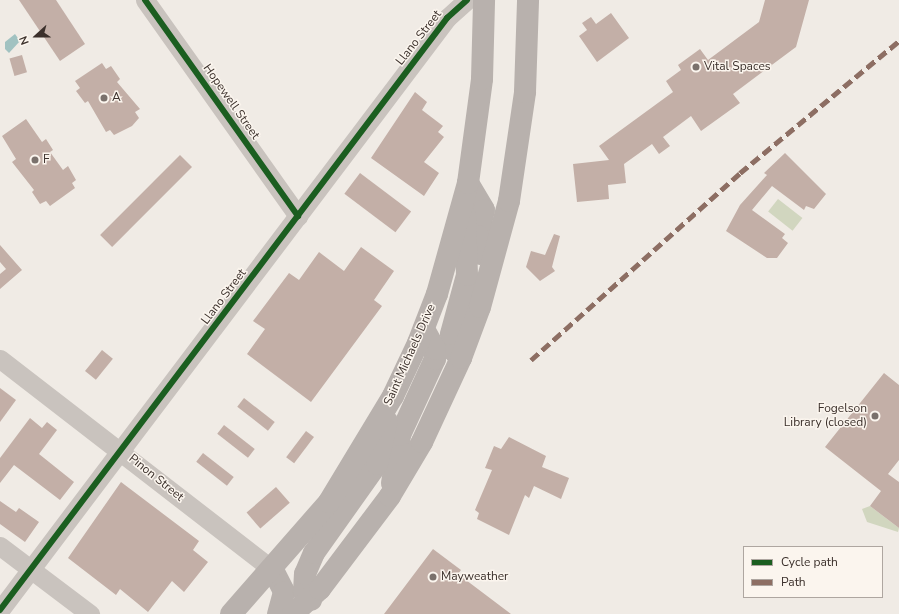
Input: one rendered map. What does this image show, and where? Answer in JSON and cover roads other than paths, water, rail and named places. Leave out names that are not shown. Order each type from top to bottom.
[{"type":"main road","name":"Saint Michaels Drive","points":[[231,614],[273,570],[329,502],[393,396],[424,329],[466,192],[482,79],[484,0]]},
{"type":"main road","points":[[293,614],[306,607],[362,538],[390,496],[422,442],[461,358],[480,307],[509,201],[525,92],[528,0]]},
{"type":"main road","points":[[466,192],[484,210],[478,236],[480,307]]},
{"type":"main road","points":[[461,358],[455,352],[451,334],[467,276],[466,192]]},
{"type":"main road","points":[[390,496],[400,435],[435,359],[435,349],[424,329]]},
{"type":"main road","points":[[306,607],[304,592],[306,574],[314,553],[377,464],[393,396]]},
{"type":"main road","points":[[273,570],[284,592],[278,614]]},
{"type":"street","name":"Hopewell Street","points":[[145,0],[298,216]]},
{"type":"street","name":"Llano Street","points":[[0,610],[32,570],[447,18],[467,0]]},
{"type":"street","name":"Pinon Street","points":[[0,359],[121,450],[273,570]]},
{"type":"street","points":[[0,546],[90,614]]},
{"type":"water","points":[[15,34],[20,41],[9,53],[5,49],[5,42]]},
{"type":"place","name":"Vital Spaces","points":[[696,67]]},
{"type":"place","name":"A","points":[[104,98]]},
{"type":"place","name":"F","points":[[35,160]]},
{"type":"place","name":"Fogelson Library (closed)","points":[[875,416]]},
{"type":"place","name":"Mayweather","points":[[433,577]]}]
